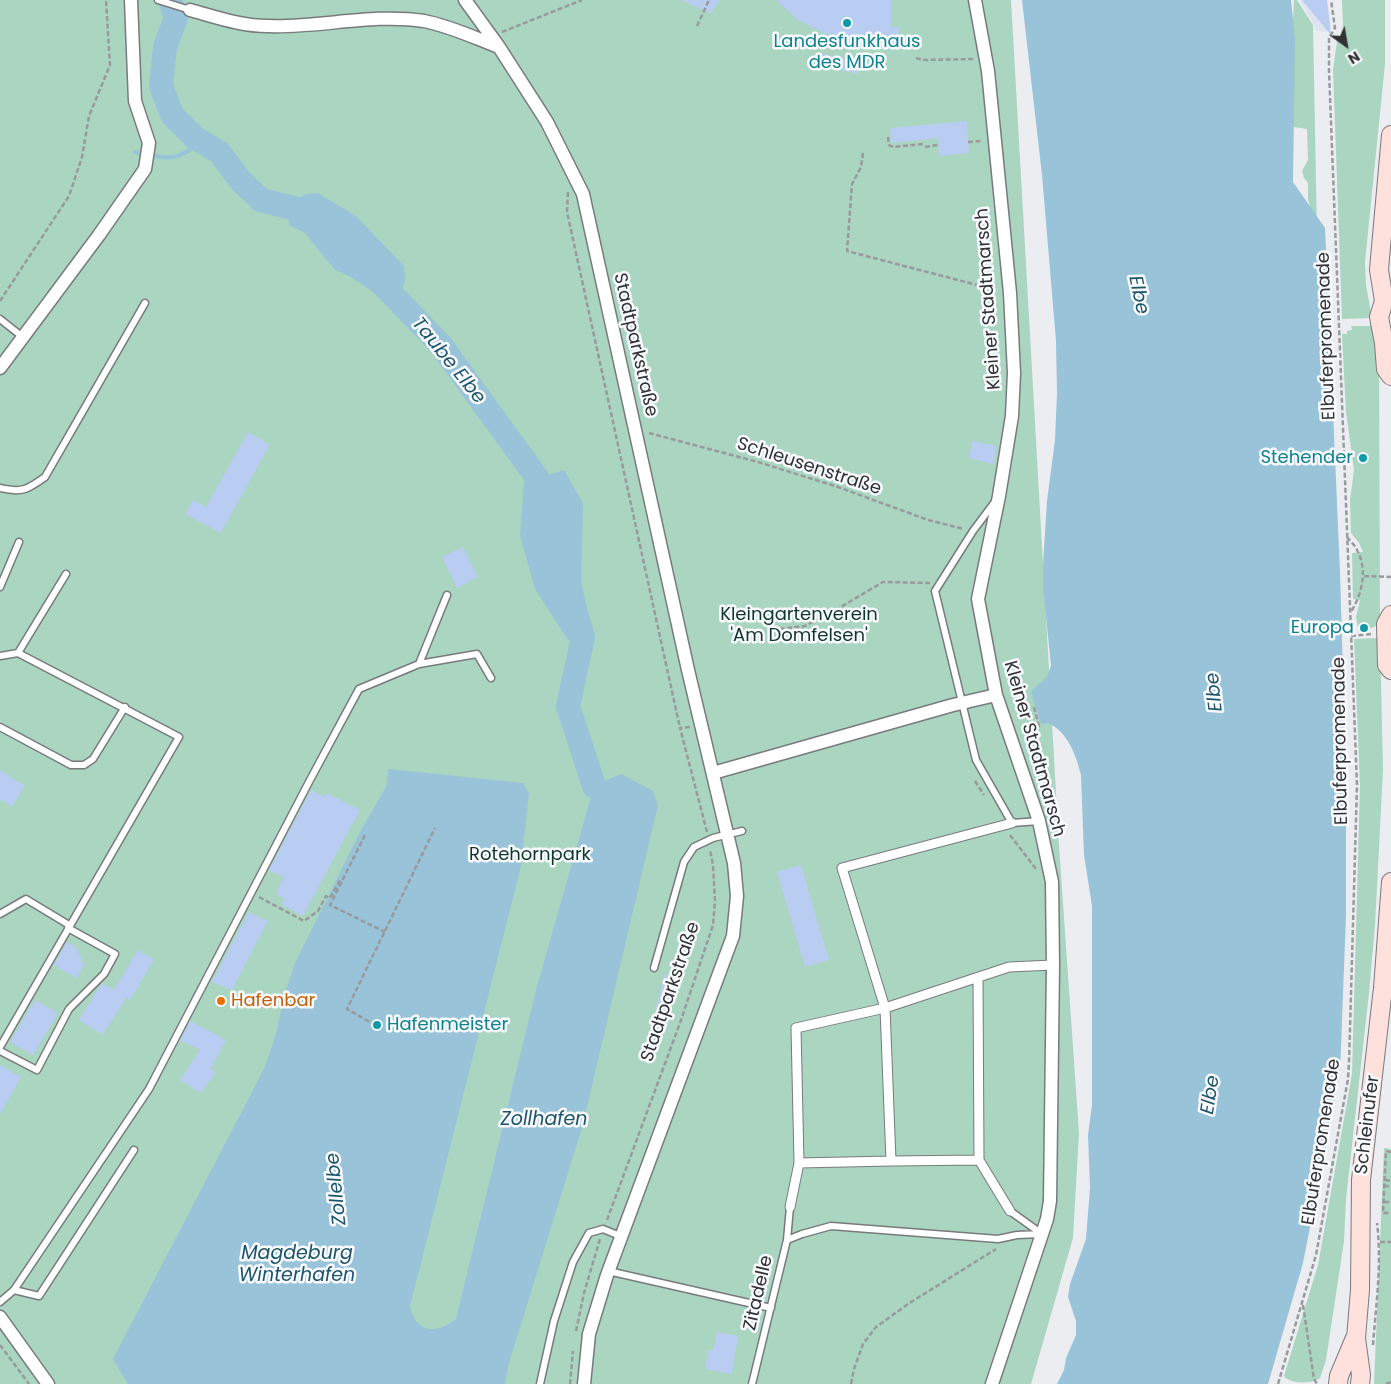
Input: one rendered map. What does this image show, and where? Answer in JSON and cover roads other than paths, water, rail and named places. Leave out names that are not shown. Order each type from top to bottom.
[{"type":"main road","points":[[1391,134],[1380,258],[1380,270],[1387,306],[1379,317],[1386,369],[1391,376]]},
{"type":"main road","points":[[1391,615],[1386,624],[1387,665],[1391,670]]},
{"type":"main road","name":"Schleinufer","points":[[1360,1384],[1361,1374],[1356,1338],[1360,1290],[1360,1180],[1376,1058],[1390,923],[1391,882]]},
{"type":"main road","name":"Schleinufer","points":[[1338,1384],[1339,1376],[1356,1338]]},
{"type":"street","points":[[0,368],[24,338],[145,169],[149,143],[135,101],[131,0]]},
{"type":"street","name":"Stadtparkstraße","points":[[466,0],[492,36],[547,122],[583,194],[701,726],[734,864],[737,896],[733,936],[608,1271],[589,1334],[584,1384]]},
{"type":"street","name":"Kleiner Stadtmarsch","points":[[975,0],[986,59],[1010,293],[1014,373],[1012,407],[999,496],[978,599],[996,695],[1039,821],[1052,882],[1053,964],[1050,1201],[1047,1219],[992,1384]]},
{"type":"street","points":[[190,10],[226,20],[264,26],[385,19],[424,21],[499,47]]},
{"type":"street","points":[[713,773],[961,702],[996,695]]},
{"type":"street","points":[[891,1162],[885,1008],[842,868],[1012,823]]},
{"type":"street","points":[[790,1208],[799,1163],[796,1028],[885,1008],[1009,968],[1053,964]]},
{"type":"street","points":[[978,978],[979,1160],[1010,1211]]},
{"type":"street","points":[[799,1163],[979,1160]]},
{"type":"street","points":[[0,1317],[48,1384]]},
{"type":"lane","points":[[158,0],[190,10]]},
{"type":"lane","points":[[0,488],[11,491],[29,489],[44,477],[145,303]]},
{"type":"lane","points":[[0,319],[24,338]]},
{"type":"lane","points":[[999,496],[973,531],[942,583],[935,591],[976,760],[1012,823],[1039,821]]},
{"type":"lane","points":[[0,587],[19,542]]},
{"type":"lane","points":[[18,653],[66,574]]},
{"type":"lane","points":[[419,664],[447,595]]},
{"type":"lane","points":[[0,656],[18,653],[125,707],[179,737],[68,927],[1,1044],[37,1070],[69,1009],[104,974],[116,954],[68,927],[26,899],[0,914]]},
{"type":"lane","points":[[0,1302],[14,1290],[149,1089],[359,689],[419,664],[477,654],[491,678]]},
{"type":"lane","points":[[0,727],[71,765],[84,764],[93,759],[125,707]]},
{"type":"lane","points":[[654,968],[684,862],[694,847],[709,839],[742,831]]},
{"type":"lane","points":[[14,1290],[39,1296],[134,1150]]},
{"type":"lane","name":"Zitadelle","points":[[752,1384],[787,1240],[790,1208]]},
{"type":"lane","points":[[1010,1211],[1042,1234]]},
{"type":"lane","points":[[787,1240],[831,1226],[998,1239],[1017,1235],[1042,1234]]},
{"type":"lane","points":[[540,1384],[554,1321],[573,1262],[581,1247],[589,1233],[603,1229],[620,1236]]},
{"type":"lane","points":[[608,1271],[771,1308]]},
{"type":"water","name":"Elbe","points":[[1022,0],[1291,0],[1295,38],[1293,182],[1325,228],[1340,572],[1346,778],[1346,915],[1340,1073],[1303,1263],[1268,1384],[1057,1384],[1076,1335],[1076,1321],[1068,1297],[1070,1284],[1086,1239],[1090,1188],[1088,1135],[1092,1105],[1092,906],[1084,855],[1081,775],[1079,767],[1074,752],[1061,732],[1048,723],[1041,724],[1031,692],[1047,677],[1051,666],[1043,587],[1043,565],[1047,501],[1055,440],[1057,393],[1056,341],[1042,175]]},
{"type":"water","points":[[318,193],[356,216],[404,266],[405,280],[400,295],[387,301],[351,277],[335,270],[305,233],[289,225],[287,206],[306,194]]},
{"type":"water","points":[[564,470],[583,503],[581,581],[590,623],[583,637],[568,640],[535,589],[520,536],[524,483]]},
{"type":"water","name":"Magdeburg Winterhafen","points":[[388,769],[523,783],[529,793],[521,866],[410,1306],[417,1322],[428,1329],[442,1327],[456,1319],[536,990],[594,786],[621,774],[653,791],[658,805],[582,1128],[508,1366],[505,1384],[128,1384],[113,1359],[265,1067],[295,963],[360,832],[387,785]]},
{"type":"waterway","name":"Taube Elbe","points":[[170,0],[176,18],[165,47],[161,86],[172,115],[194,137],[219,152],[241,181],[261,200],[305,211],[315,220]]},
{"type":"waterway","points":[[135,152],[163,157],[177,156],[185,153],[201,141]]},
{"type":"waterway","name":"Taube Elbe","points":[[372,274],[441,345],[538,479],[547,509]]},
{"type":"waterway","name":"Taube Elbe","points":[[574,607],[583,637],[568,706],[594,786]]},
{"type":"place","name":"Landesfunkhaus des MDR","points":[[847,23]]},
{"type":"place","name":"Stehender","points":[[1363,458]]},
{"type":"place","name":"Europa","points":[[1364,628]]},
{"type":"place","name":"Hafenbar","points":[[221,1001]]},
{"type":"place","name":"Hafenmeister","points":[[377,1025]]},
{"type":"park label","name":"Kleingartenverein 'Am Domfelsen'","points":[[799,625]]},
{"type":"park label","name":"Rotehornpark","points":[[530,855]]},
{"type":"water label","name":"Zollhafen","points":[[544,1120]]},
{"type":"water label","name":"Zollelbe","points":[[337,1189]]}]
